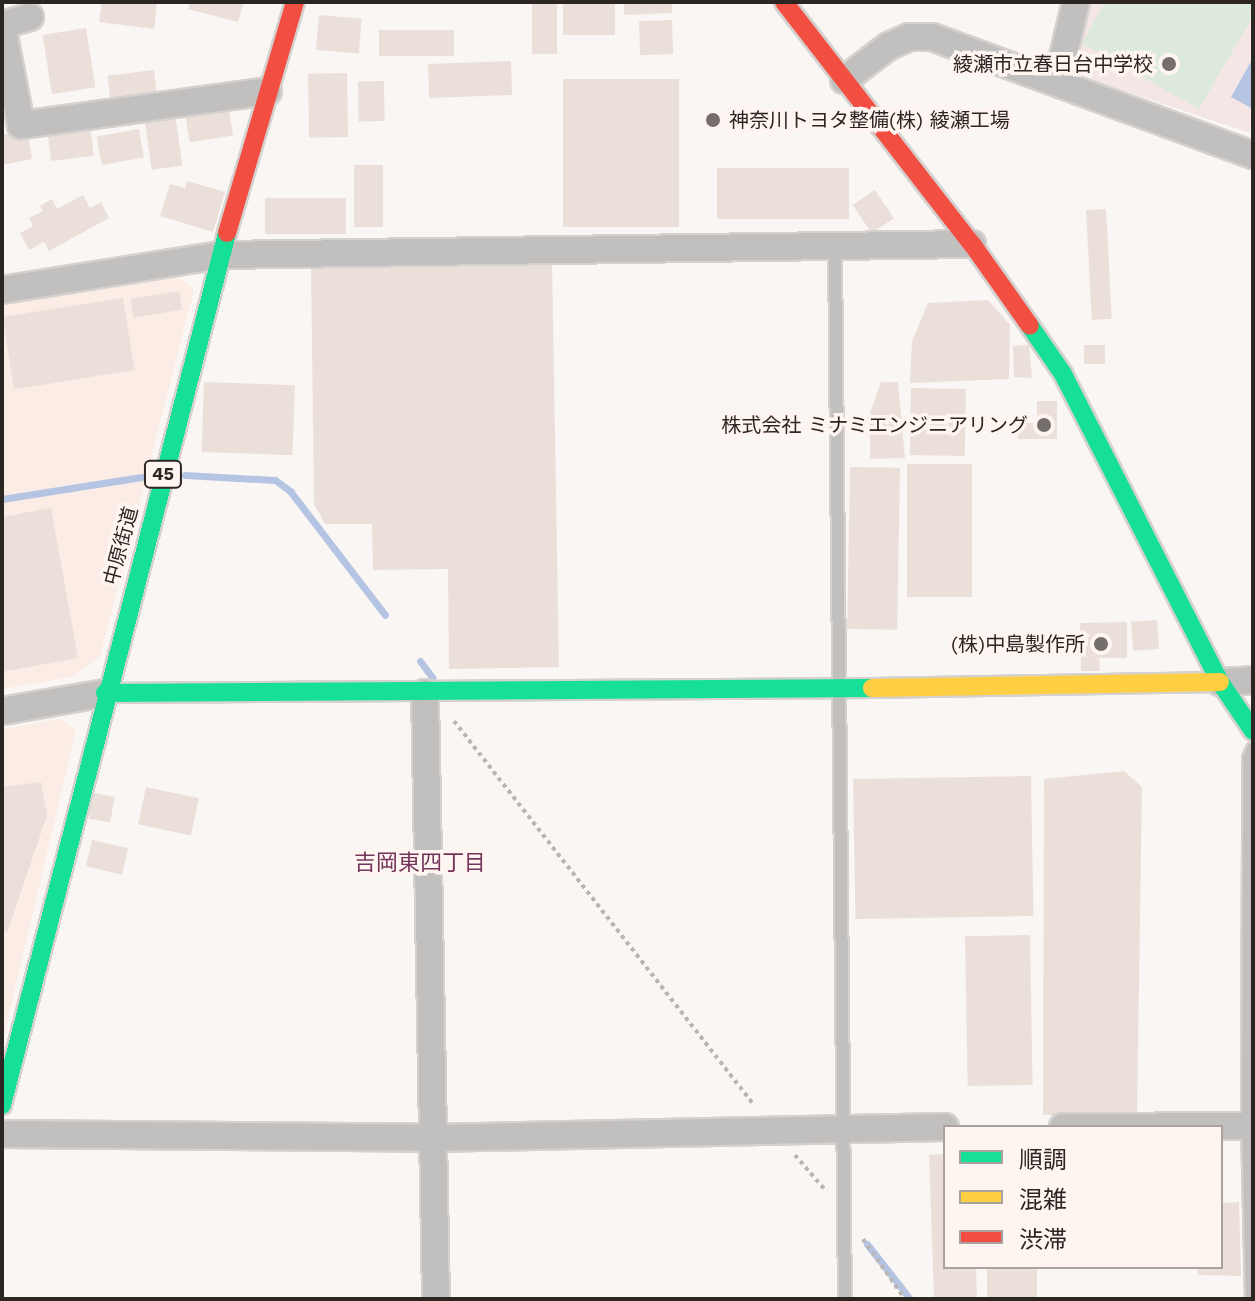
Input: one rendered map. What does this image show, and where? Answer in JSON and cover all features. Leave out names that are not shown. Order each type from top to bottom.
[{"type":"street","name":"中原街道","points":[[2,1105],[105,693],[220,255],[295,2]]},
{"type":"street","points":[[784,2],[972,244],[1063,374],[1220,682],[1253,731]]},
{"type":"street","points":[[1057,82],[1076,2]]},
{"type":"street","points":[[30,17],[2,26],[21,125],[268,91]]},
{"type":"street","points":[[844,80],[889,46],[909,37],[932,37],[1253,155]]},
{"type":"street","points":[[2,290],[220,255],[972,244]]},
{"type":"street","points":[[2,711],[105,693],[837,689],[1253,680]]},
{"type":"street","points":[[428,692],[436,1299]]},
{"type":"street","points":[[1223,1126],[1251,1126]]},
{"type":"street","points":[[2,1134],[434,1138],[943,1127]]},
{"type":"lane","points":[[835,247],[845,1299]]},
{"type":"lane","points":[[1252,1299],[1249,758],[1253,749]]},
{"type":"path","points":[[428,692],[773,1130]]},
{"type":"shaded area","name":"綾瀬市立春日台中学校","points":[[1089,2],[1253,2],[1253,134],[1092,80],[1078,48]]},
{"type":"shaded area","points":[[174,273],[194,290],[100,657],[72,677],[2,689],[2,301]]},
{"type":"shaded area","points":[[61,719],[76,731],[2,1043],[2,729]]},
{"type":"green space","name":"綾瀬市立春日台中学校","points":[[1105,2],[1253,2],[1253,16],[1199,109],[1082,43]]},
{"type":"water","points":[[1253,58],[1253,109],[1231,97]]},
{"type":"building","points":[[102,2],[157,2],[154,29],[99,22]]},
{"type":"building","points":[[190,2],[244,2],[238,22],[188,9]]},
{"type":"building","points":[[532,2],[557,2],[557,54],[532,54]]},
{"type":"building","points":[[624,2],[672,2],[672,13],[624,15]]},
{"type":"building","points":[[563,4],[615,4],[615,35],[563,35]]},
{"type":"building","points":[[319,15],[362,19],[359,54],[316,50]]},
{"type":"building","points":[[672,20],[673,54],[640,55],[639,21]]},
{"type":"building","points":[[86,28],[95,87],[52,94],[43,35]]},
{"type":"building","points":[[379,30],[454,30],[454,56],[379,56]]},
{"type":"building","points":[[511,61],[512,95],[429,98],[428,64]]},
{"type":"building","points":[[154,70],[157,94],[110,100],[107,76]]},
{"type":"building","points":[[347,73],[348,137],[309,138],[308,74]]},
{"type":"building","points":[[563,79],[679,79],[679,227],[563,227]]},
{"type":"building","points":[[358,81],[384,81],[385,121],[359,121]]},
{"type":"building","points":[[228,103],[233,136],[190,142],[185,110]]},
{"type":"building","points":[[175,113],[182,165],[152,170],[144,117]]},
{"type":"building","points":[[90,125],[94,156],[51,161],[47,130]]},
{"type":"building","points":[[139,129],[144,158],[102,165],[97,136]]},
{"type":"building","points":[[27,130],[32,159],[2,165],[2,135]]},
{"type":"building","points":[[354,165],[383,165],[383,227],[354,227]]},
{"type":"building","points":[[717,168],[849,168],[849,219],[717,219]]},
{"type":"building","points":[[187,181],[225,192],[213,232],[160,216],[170,184],[185,188]]},
{"type":"building","points":[[875,190],[894,218],[872,233],[853,205]]},
{"type":"building","points":[[83,195],[90,208],[101,202],[109,218],[49,251],[44,242],[29,250],[20,233],[33,226],[29,218],[43,211],[40,206],[52,199],[57,209]]},
{"type":"building","points":[[265,198],[346,198],[346,234],[265,234]]},
{"type":"building","points":[[1106,209],[1112,319],[1092,320],[1086,210]]},
{"type":"building","points":[[552,261],[559,667],[449,669],[448,569],[373,570],[372,524],[325,524],[314,504],[311,266]]},
{"type":"building","points":[[179,291],[182,310],[134,317],[131,299]]},
{"type":"building","points":[[123,298],[134,370],[14,389],[3,317]]},
{"type":"building","points":[[988,300],[1010,325],[1009,379],[910,383],[912,341],[928,303]]},
{"type":"building","points":[[1029,345],[1032,378],[1014,377],[1013,346]]},
{"type":"building","points":[[1084,345],[1105,345],[1105,364],[1084,364]]},
{"type":"building","points":[[204,382],[295,385],[293,455],[202,452]]},
{"type":"building","points":[[881,382],[898,382],[905,458],[870,459],[870,413]]},
{"type":"building","points":[[911,388],[966,389],[965,456],[910,455]]},
{"type":"building","points":[[1037,401],[1057,401],[1057,439],[1018,439],[1018,423],[1037,423]]},
{"type":"building","points":[[907,464],[972,464],[972,597],[907,597]]},
{"type":"building","points":[[850,467],[900,468],[897,630],[847,629]]},
{"type":"building","points":[[51,508],[78,658],[2,672],[2,517]]},
{"type":"building","points":[[1157,620],[1159,649],[1133,651],[1131,622]]},
{"type":"building","points":[[1127,622],[1127,658],[1099,658],[1100,671],[1081,671],[1080,623]]},
{"type":"building","points":[[1124,771],[1142,787],[1137,1115],[1043,1115],[1044,779]]},
{"type":"building","points":[[1031,776],[1033,916],[855,919],[853,779]]},
{"type":"building","points":[[41,782],[47,815],[8,931],[2,932],[2,787]]},
{"type":"building","points":[[146,787],[199,798],[191,835],[138,824]]},
{"type":"building","points":[[93,793],[115,797],[110,822],[88,819]]},
{"type":"building","points":[[92,840],[128,848],[122,875],[86,866]]},
{"type":"building","points":[[1030,935],[1033,1085],[968,1086],[965,936]]},
{"type":"building","points":[[943,1154],[943,1269],[976,1269],[977,1299],[934,1299],[929,1155]]},
{"type":"building","points":[[1239,1202],[1241,1276],[1198,1275],[1198,1269],[1223,1269],[1223,1203]]},
{"type":"building","points":[[987,1269],[1037,1269],[1037,1299],[987,1299]]},
{"type":"waterway","points":[[185,475],[275,480],[290,491],[385,615]]},
{"type":"waterway","points":[[2,499],[141,477]]},
{"type":"waterway","points":[[420,661],[433,678]]},
{"type":"waterway","points":[[867,1244],[910,1299]]},
{"type":"traffic: fast","points":[[2,1105],[227,233]]},
{"type":"traffic: fast","points":[[1030,326],[1063,374],[1220,682],[1253,731]]},
{"type":"traffic: fast","points":[[105,693],[872,688]]},
{"type":"traffic: slow","points":[[872,688],[1220,682]]},
{"type":"traffic: jam","points":[[227,233],[295,2]]},
{"type":"traffic: jam","points":[[784,2],[972,244],[1030,326]]},
{"type":"place","name":"綾瀬市立春日台中学校","points":[[1169,64]]},
{"type":"place","name":"神奈川トヨタ整備(株) 綾瀬工場","points":[[713,120]]},
{"type":"place","name":"株式会社 ミナミエンジニアリング","points":[[1044,425]]},
{"type":"place","name":"(株)中島製作所","points":[[1101,644]]},
{"type":"district","name":"吉岡東四丁目","points":[[420,863]]}]
